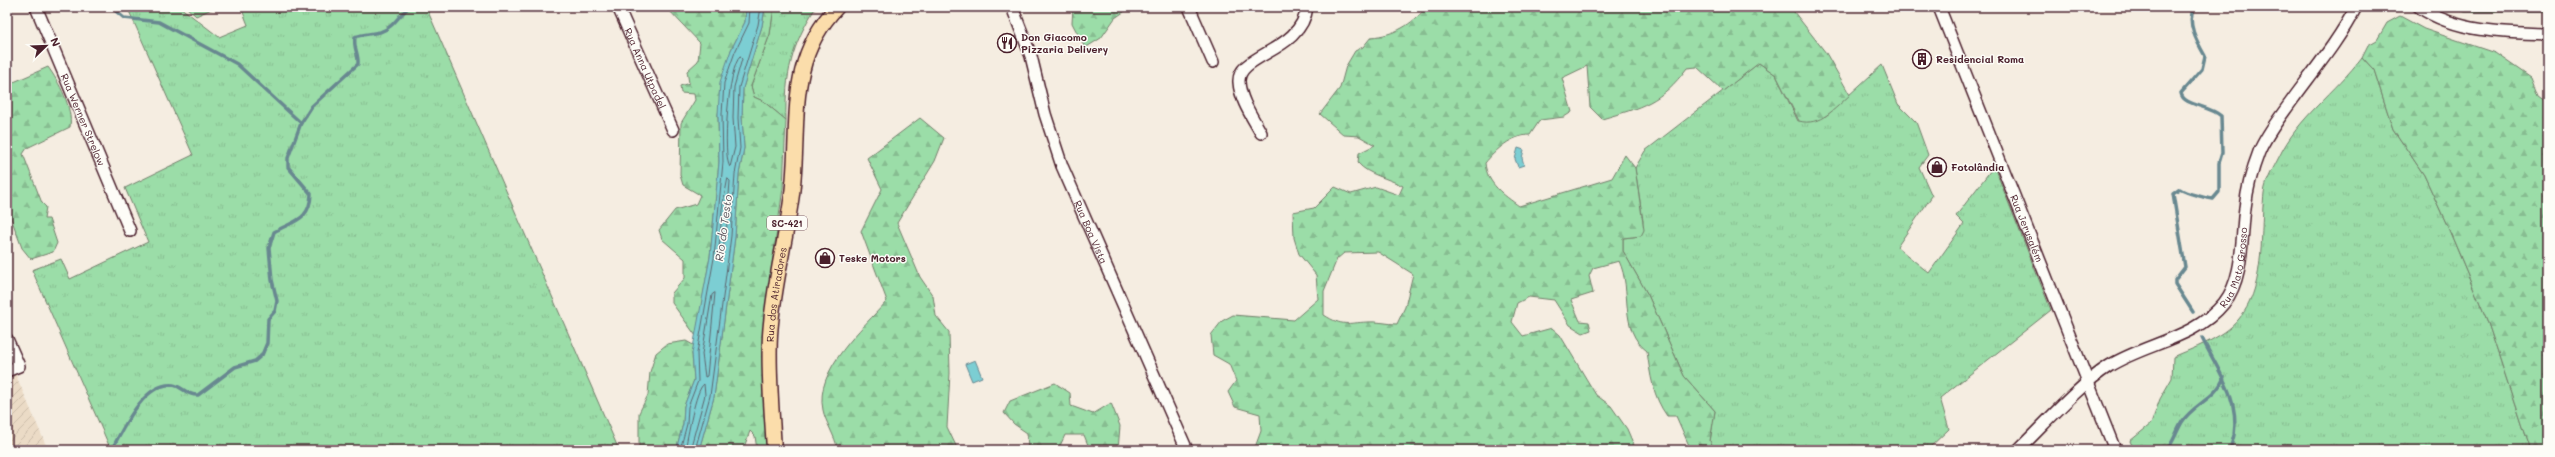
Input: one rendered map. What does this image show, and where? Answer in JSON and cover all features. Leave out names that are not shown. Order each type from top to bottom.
[{"type":"main road","name":"Rua dos Atiradores","points":[[774,450],[770,334],[793,187],[799,80],[804,58],[813,40],[837,7]]},
{"type":"street","name":"Rua Werner Strelow","points":[[36,7],[130,231]]},
{"type":"street","name":"Rua Anna Utpadel","points":[[618,7],[673,130]]},
{"type":"street","name":"Rua Boa Vista","points":[[1012,7],[1025,39],[1045,114],[1066,178],[1187,450]]},
{"type":"street","points":[[1189,7],[1213,62]]},
{"type":"street","points":[[1261,133],[1241,91],[1239,81],[1241,72],[1252,61],[1292,37],[1302,26],[1307,7]]},
{"type":"street","name":"Rua Jerusalém","points":[[1939,7],[2090,382],[2115,450]]},
{"type":"street","name":"Rua Mato Grosso","points":[[2018,450],[2110,365],[2191,329],[2213,315],[2225,302],[2234,286],[2237,274],[2248,187],[2259,152],[2275,124],[2333,45],[2356,7]]},
{"type":"street","points":[[2419,7],[2441,20],[2481,29],[2510,33],[2548,34]]},
{"type":"street","points":[[7,339],[19,366],[7,371]]},
{"type":"shaded area","points":[[15,373],[48,450],[7,450],[7,376]]},
{"type":"green space","points":[[138,7],[180,7],[219,37],[248,25],[241,7],[426,7],[619,450],[111,450],[32,270],[61,259],[70,279],[148,242],[125,188],[193,155],[129,11]]},
{"type":"green space","points":[[186,7],[216,7],[196,16]]},
{"type":"green space","points":[[666,7],[746,7],[745,22],[731,50],[718,114],[719,162],[710,257],[696,336],[672,303],[672,293],[685,278],[685,259],[662,239],[659,230],[675,210],[696,204],[700,195],[683,185],[680,175],[681,123],[695,100],[694,94],[681,93],[680,86],[689,83],[687,71],[698,61],[700,43]]},
{"type":"green space","points":[[765,7],[774,7],[770,34],[751,86],[754,97],[763,101],[786,120],[783,188],[764,322],[767,450],[757,450],[755,436],[750,431],[743,450],[699,450],[714,397],[735,237],[739,174],[744,148],[742,118],[743,88],[762,26]]},
{"type":"green space","points":[[774,7],[816,7],[807,21],[791,61],[788,74],[786,120],[763,101],[754,97],[751,86],[770,34]]},
{"type":"green space","points":[[1073,7],[1131,7],[1115,18],[1101,38],[1085,48],[1072,23]]},
{"type":"green space","points":[[1427,7],[1584,7],[1587,10],[1597,7],[1793,7],[1794,12],[1826,53],[1850,95],[1833,111],[1814,121],[1799,121],[1776,75],[1759,63],[1723,91],[1697,67],[1687,68],[1678,80],[1650,102],[1640,107],[1602,119],[1590,107],[1587,66],[1562,78],[1572,112],[1564,117],[1540,120],[1530,135],[1510,140],[1499,148],[1485,163],[1486,170],[1493,183],[1502,193],[1519,206],[1612,178],[1625,155],[1635,168],[1644,230],[1641,236],[1623,238],[1623,251],[1648,295],[1684,376],[1715,411],[1710,441],[1715,450],[1691,450],[1676,416],[1667,416],[1662,409],[1655,393],[1649,368],[1647,351],[1638,342],[1632,332],[1627,309],[1623,273],[1619,261],[1593,268],[1589,276],[1593,293],[1571,300],[1580,321],[1589,322],[1591,330],[1583,333],[1570,325],[1554,300],[1529,297],[1517,303],[1512,322],[1523,336],[1552,328],[1560,335],[1596,395],[1611,406],[1627,429],[1636,450],[1254,450],[1261,431],[1260,414],[1235,407],[1228,392],[1236,381],[1229,364],[1213,355],[1211,335],[1222,321],[1233,315],[1294,320],[1318,299],[1316,275],[1299,254],[1294,238],[1293,212],[1314,208],[1335,187],[1351,194],[1376,187],[1399,195],[1403,186],[1367,171],[1358,163],[1359,153],[1375,145],[1359,136],[1344,135],[1320,114],[1340,88],[1346,66],[1355,51],[1363,47],[1371,37],[1388,34],[1409,24]],"holes":[[[1378,252],[1413,274],[1405,307],[1397,324],[1371,322],[1341,323],[1324,315],[1324,291],[1337,259],[1344,253]]]},
{"type":"green space","points":[[2448,7],[2548,7],[2548,12],[2465,12]]},
{"type":"green space","points":[[2400,16],[2424,29],[2495,53],[2531,78],[2538,96],[2548,103],[2548,450],[2530,450],[2487,320],[2447,225],[2424,175],[2393,129],[2374,70],[2362,57],[2368,45],[2377,40],[2387,23]]},
{"type":"green space","points":[[2362,57],[2374,70],[2393,129],[2424,175],[2447,225],[2487,320],[2530,450],[2134,450],[2130,441],[2151,424],[2160,399],[2172,378],[2173,357],[2220,335],[2236,323],[2247,307],[2254,290],[2258,271],[2261,251],[2264,193],[2270,175],[2296,129],[2352,70]]},
{"type":"green space","points":[[1759,63],[1776,75],[1798,121],[1826,116],[1882,65],[1898,104],[1916,122],[1928,155],[1919,167],[1932,196],[1897,247],[1929,273],[1964,224],[1956,216],[1994,166],[2051,310],[1940,398],[1949,429],[1927,450],[1715,450],[1710,441],[1715,411],[1684,376],[1648,295],[1623,251],[1623,238],[1641,236],[1643,221],[1635,168],[1645,151]]},
{"type":"green space","points":[[48,67],[61,88],[67,104],[70,127],[27,148],[23,154],[42,203],[46,207],[44,219],[49,219],[57,243],[53,252],[31,259],[22,248],[7,207],[7,85]]},
{"type":"green space","points":[[920,118],[944,138],[935,161],[897,223],[920,277],[933,296],[936,316],[949,332],[950,373],[947,427],[958,450],[838,450],[823,410],[822,395],[826,380],[833,365],[843,351],[887,301],[861,231],[882,189],[867,158]]},
{"type":"green space","points":[[686,341],[695,346],[692,353],[694,380],[684,406],[683,424],[676,450],[639,450],[639,413],[648,395],[650,372],[656,353],[667,344]]},
{"type":"green space","points":[[1055,383],[1070,393],[1071,406],[1093,414],[1111,403],[1120,426],[1118,450],[1090,450],[1084,435],[1065,435],[1059,448],[1068,450],[1028,450],[1027,433],[1014,424],[1004,413],[1010,401]]},
{"type":"water","name":"Rio do Testo","points":[[746,7],[765,7],[762,26],[743,88],[742,118],[744,148],[739,174],[735,237],[714,397],[699,450],[676,450],[683,424],[684,406],[694,380],[692,353],[710,257],[719,162],[718,114],[720,82],[731,50],[745,22]]},
{"type":"water","points":[[1518,148],[1524,150],[1522,158],[1524,165],[1518,167],[1515,159]]},
{"type":"water","points":[[975,360],[982,377],[972,381],[965,364]]},
{"type":"waterway","points":[[111,7],[124,18],[159,22],[237,64],[301,123],[288,158],[288,167],[311,194],[310,203],[304,215],[274,232],[269,248],[272,280],[277,301],[275,311],[268,319],[267,343],[262,355],[255,361],[235,367],[198,395],[188,393],[173,385],[163,386],[153,391],[144,399],[128,419],[112,449]]},
{"type":"waterway","points":[[301,123],[312,106],[358,64],[355,37],[380,32],[388,28],[409,7]]},
{"type":"waterway","points":[[2193,312],[2175,284],[2175,280],[2185,267],[2173,194],[2180,189],[2191,194],[2213,199],[2219,192],[2219,163],[2222,153],[2221,116],[2216,112],[2186,101],[2181,93],[2202,69],[2205,56],[2196,39],[2192,26],[2191,19],[2194,7]]},
{"type":"waterway","points":[[2202,338],[2226,384],[2234,409],[2234,435],[2230,450]]},
{"type":"waterway","points":[[2167,450],[2182,422],[2192,410],[2216,391],[2224,377]]},
{"type":"place","name":"Don Giacomo Pizzaria Delivery","points":[[1007,43]]},
{"type":"place","name":"Residencial Roma","points":[[1922,59]]},
{"type":"place","name":"Fotolândia","points":[[1937,167]]},
{"type":"place","name":"Teske Motors","points":[[825,258]]}]
